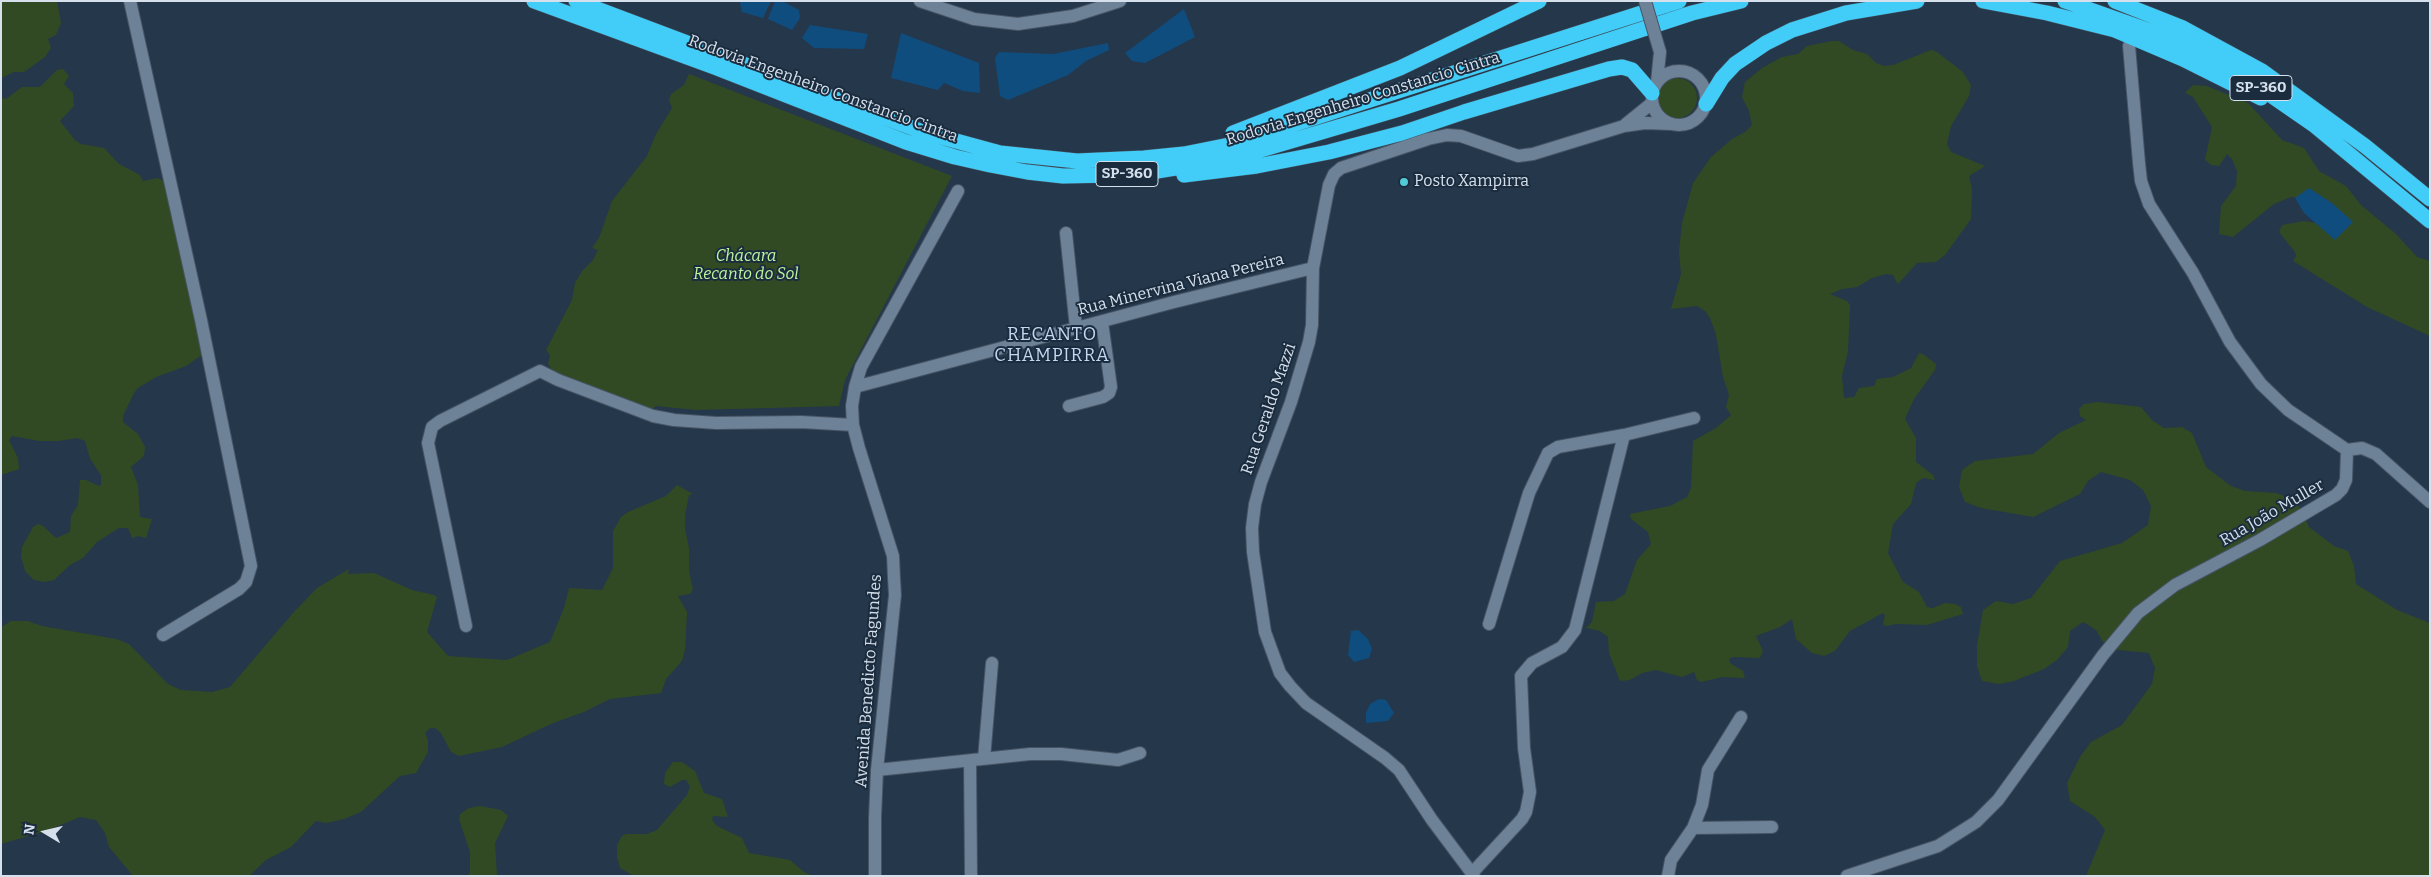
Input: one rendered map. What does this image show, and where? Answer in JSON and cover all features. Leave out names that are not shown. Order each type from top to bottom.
[{"type":"highway","name":"Rodovia Engenheiro Constancio Cintra","points":[[534,1],[718,68],[906,142],[955,157],[1028,172],[1063,176],[1114,175],[1230,145],[1680,1]]},
{"type":"highway","name":"Rodovia Engenheiro Constancio Cintra","points":[[576,1],[673,36],[837,101],[923,132],[969,146],[1000,153],[1077,161],[1147,165],[1230,159],[1294,141],[1692,13],[1742,1]]},
{"type":"highway","points":[[1147,165],[1179,147],[1245,130],[1400,68],[1539,1]]},
{"type":"highway","points":[[1706,104],[1722,78],[1735,64],[1766,43],[1792,30],[1846,14],[1917,1]]},
{"type":"highway","points":[[1983,1],[2047,13],[2133,36],[2203,68],[2298,120],[2314,125]]},
{"type":"highway","name":"SP-360","points":[[2065,1],[2170,38],[2206,55],[2246,78],[2314,125],[2430,221]]},
{"type":"highway","name":"SP-360","points":[[2114,1],[2184,28],[2262,71],[2358,140],[2430,199]]},
{"type":"highway","points":[[1147,165],[1176,176],[1214,172],[1329,152],[1402,133],[1473,109],[1622,67],[1632,70],[1654,93]]},
{"type":"street","points":[[130,1],[201,320],[251,566],[246,582],[239,589],[164,635]]},
{"type":"street","points":[[920,1],[974,19],[1018,24],[1073,16],[1120,1]]},
{"type":"street","points":[[1644,1],[1660,54],[1654,93],[1656,112],[1663,120],[1672,124]]},
{"type":"street","points":[[2115,30],[2130,67]]},
{"type":"street","points":[[2133,36],[2129,43],[2130,67],[2141,181],[2153,212],[2194,273],[2230,342],[2261,384],[2288,410],[2347,450],[2362,448],[2376,454],[2430,502]]},
{"type":"street","points":[[1624,126],[1644,123],[1683,125],[1693,121],[1702,114],[1706,104],[1706,93],[1702,82],[1694,74],[1684,70],[1660,54]]},
{"type":"street","points":[[1624,126],[1654,93],[1664,74],[1674,70],[1684,70]]},
{"type":"street","name":"Rua Geraldo Mazzi","points":[[1473,874],[1448,843],[1398,770],[1385,758],[1306,703],[1280,673],[1265,632],[1257,593],[1252,528],[1261,482],[1292,402],[1309,342],[1312,325],[1313,268],[1329,185],[1334,174],[1341,168],[1428,139],[1447,135],[1461,136],[1518,156],[1533,154],[1624,126]]},
{"type":"street","name":"Avenida Benedicto Fagundes","points":[[875,876],[874,818],[877,770],[895,595],[894,570],[888,536],[854,425],[855,387],[861,367],[958,191]]},
{"type":"street","points":[[1066,233],[1076,328]]},
{"type":"street","name":"Rua Minervina Viana Pereira","points":[[855,387],[1076,328],[1313,268]]},
{"type":"street","points":[[1068,406],[1102,397],[1109,393],[1111,388],[1102,322]]},
{"type":"street","points":[[466,626],[428,442],[432,427],[440,421],[540,371],[558,380],[635,409],[674,420],[716,423],[801,422],[854,425]]},
{"type":"street","points":[[1489,624],[1529,494],[1543,460],[1553,449],[1624,435],[1694,418]]},
{"type":"street","points":[[1473,874],[1522,819],[1526,812],[1530,792],[1525,754],[1521,676],[1532,663],[1562,647],[1575,630],[1624,435]]},
{"type":"street","name":"Rua João Muller","points":[[1847,876],[1938,846],[1958,836],[1976,822],[1998,800],[2103,655],[2138,613],[2175,585],[2260,540],[2336,495],[2342,489],[2346,480],[2347,450]]},
{"type":"street","points":[[984,759],[992,663]]},
{"type":"street","points":[[1668,876],[1671,860],[1693,828],[1702,805],[1708,770],[1741,717]]},
{"type":"street","points":[[877,770],[1047,753],[1118,760],[1140,753]]},
{"type":"street","points":[[970,761],[971,876]]},
{"type":"street","points":[[1693,828],[1772,827]]},
{"type":"green space","points":[[1,1],[57,1],[61,23],[56,35],[48,39],[51,48],[45,57],[24,72],[14,72],[1,78]]},
{"type":"green space","points":[[1839,41],[1853,50],[1867,54],[1876,63],[1884,66],[1893,65],[1931,50],[1937,52],[1963,72],[1971,85],[1969,96],[1951,126],[1947,144],[1951,152],[1985,166],[1969,176],[1972,189],[1971,219],[1945,255],[1936,262],[1917,263],[1899,283],[1897,283],[1893,275],[1886,274],[1872,278],[1857,287],[1842,289],[1830,294],[1847,301],[1850,305],[1848,351],[1842,376],[1844,398],[1854,397],[1859,388],[1874,386],[1877,379],[1893,377],[1911,368],[1919,353],[1936,364],[1935,370],[1914,399],[1905,419],[1916,438],[1916,462],[1933,475],[1935,480],[1923,478],[1916,483],[1911,504],[1893,524],[1888,553],[1903,582],[1919,592],[1927,607],[1933,608],[1945,603],[1955,604],[1961,607],[1963,614],[1927,625],[1896,624],[1886,626],[1883,624],[1885,615],[1883,613],[1850,631],[1835,651],[1824,656],[1812,653],[1796,639],[1792,619],[1780,627],[1756,636],[1763,651],[1760,658],[1734,657],[1729,659],[1730,663],[1743,671],[1745,678],[1723,677],[1701,682],[1697,680],[1694,672],[1682,677],[1656,670],[1642,673],[1630,680],[1620,681],[1609,653],[1608,637],[1600,631],[1583,627],[1587,627],[1592,622],[1596,602],[1614,601],[1625,594],[1637,560],[1651,544],[1648,532],[1631,519],[1630,514],[1670,506],[1687,497],[1691,488],[1693,441],[1716,428],[1731,415],[1726,407],[1729,395],[1723,377],[1716,335],[1710,318],[1705,311],[1697,306],[1671,309],[1681,274],[1679,251],[1682,223],[1693,183],[1711,157],[1752,125],[1749,111],[1742,97],[1745,82],[1762,68],[1782,57],[1798,54],[1807,46]]},
{"type":"green space","points":[[63,69],[69,76],[64,84],[73,93],[74,106],[60,121],[75,140],[81,144],[104,148],[119,164],[140,175],[143,181],[158,178],[165,182],[202,355],[186,366],[156,377],[138,388],[123,416],[123,422],[138,434],[145,447],[144,456],[131,467],[138,485],[140,517],[152,519],[146,538],[138,536],[132,538],[128,528],[119,528],[97,542],[83,558],[70,565],[54,580],[45,582],[34,580],[25,571],[21,557],[22,547],[33,527],[38,524],[56,538],[70,532],[71,516],[78,505],[80,480],[86,480],[99,486],[101,485],[101,475],[90,459],[85,441],[77,438],[59,441],[39,441],[12,436],[9,440],[18,458],[19,469],[1,475],[1,84],[2,98],[6,99],[22,87],[40,87],[57,70]]},
{"type":"green space","name":"Chácara Recanto do Sol","points":[[689,74],[952,176],[845,380],[839,406],[696,410],[656,406],[647,413],[628,413],[590,399],[571,389],[559,380],[548,364],[550,355],[546,350],[572,300],[575,283],[582,271],[593,260],[598,250],[592,248],[599,238],[612,201],[647,156],[656,134],[672,108],[669,100],[671,94],[684,85]]},
{"type":"green space","points":[[1681,78],[1688,81],[1694,87],[1697,98],[1696,106],[1688,115],[1681,118],[1673,118],[1666,115],[1658,106],[1657,94],[1660,87],[1669,79]]},
{"type":"green space","points":[[2193,85],[2207,86],[2248,103],[2282,140],[2304,148],[2319,171],[2346,186],[2361,205],[2396,234],[2417,257],[2430,261],[2430,336],[2367,307],[2293,261],[2296,256],[2295,252],[2279,232],[2282,225],[2304,221],[2333,226],[2302,198],[2291,197],[2274,204],[2233,237],[2219,234],[2221,206],[2236,186],[2237,171],[2232,159],[2227,154],[2219,166],[2211,165],[2205,160],[2212,127],[2193,97],[2185,93]]},
{"type":"green space","points":[[2098,402],[2141,407],[2152,420],[2164,428],[2182,427],[2192,433],[2206,467],[2231,486],[2245,491],[2276,493],[2292,499],[2303,512],[2309,527],[2334,546],[2348,551],[2354,566],[2356,584],[2397,610],[2430,623],[2430,876],[2086,876],[2105,830],[2095,817],[2070,801],[2067,783],[2080,757],[2091,742],[2122,725],[2152,684],[2155,668],[2149,653],[2118,650],[2105,645],[2096,630],[2083,622],[2070,631],[2068,647],[2057,660],[2044,669],[2014,681],[1999,684],[1982,681],[1977,666],[1977,646],[1983,610],[1996,601],[2013,604],[2031,598],[2060,561],[2122,543],[2148,525],[2151,506],[2143,490],[2130,480],[2101,472],[2088,481],[2080,494],[2033,517],[1981,508],[1965,502],[1959,487],[1962,470],[1975,461],[2033,454],[2059,433],[2086,420],[2080,416],[2079,409],[2084,404]]},
{"type":"green space","points":[[677,485],[693,494],[689,495],[685,515],[685,529],[689,548],[689,571],[693,589],[690,594],[678,596],[687,612],[685,650],[682,661],[666,679],[661,693],[610,699],[502,747],[459,756],[451,752],[441,733],[435,728],[430,728],[425,733],[428,740],[428,752],[416,773],[400,776],[361,812],[344,819],[326,823],[316,821],[291,847],[266,860],[249,876],[133,876],[109,847],[105,833],[96,820],[80,817],[46,831],[1,844],[1,627],[11,621],[28,621],[42,626],[116,639],[129,644],[168,684],[181,690],[212,692],[230,687],[293,613],[317,588],[349,569],[348,574],[374,573],[412,590],[437,597],[427,632],[448,656],[507,660],[550,642],[564,608],[569,588],[602,590],[613,568],[613,531],[621,517],[628,512],[666,496]]},
{"type":"green space","points":[[673,762],[682,762],[695,771],[704,793],[722,799],[728,817],[713,816],[712,820],[717,826],[742,838],[749,853],[790,860],[804,872],[813,876],[634,876],[620,868],[617,857],[617,845],[622,836],[626,834],[647,834],[657,830],[687,795],[690,786],[686,780],[682,780],[670,787],[664,784],[665,773]]},
{"type":"green space","points":[[480,806],[501,810],[508,816],[495,843],[497,876],[468,876],[470,872],[470,852],[459,819],[460,814],[469,808]]},
{"type":"water","points":[[741,1],[771,1],[763,18],[742,12]]},
{"type":"water","points":[[775,1],[782,1],[799,10],[800,18],[792,30],[768,19]]},
{"type":"water","points":[[1184,9],[1195,37],[1145,63],[1132,61],[1125,53]]},
{"type":"water","points":[[810,25],[868,34],[864,49],[814,48],[802,38]]},
{"type":"water","points":[[901,33],[979,63],[980,93],[963,91],[944,83],[938,90],[891,78]]},
{"type":"water","points":[[1108,43],[1109,50],[1086,61],[1068,75],[1008,100],[1000,96],[995,58],[999,52],[1053,54]]},
{"type":"water","points":[[2309,188],[2332,203],[2353,222],[2335,240],[2304,213],[2295,198]]},
{"type":"water","points":[[1358,630],[1368,639],[1372,649],[1369,658],[1354,662],[1348,655],[1351,631]]},
{"type":"water","points":[[1379,699],[1386,700],[1394,713],[1388,721],[1366,723],[1366,713],[1370,704]]},
{"type":"place","name":"Posto Xampirra","points":[[1404,182]]},
{"type":"district","name":"RECANTO CHAMPIRRA","points":[[1052,345]]}]
